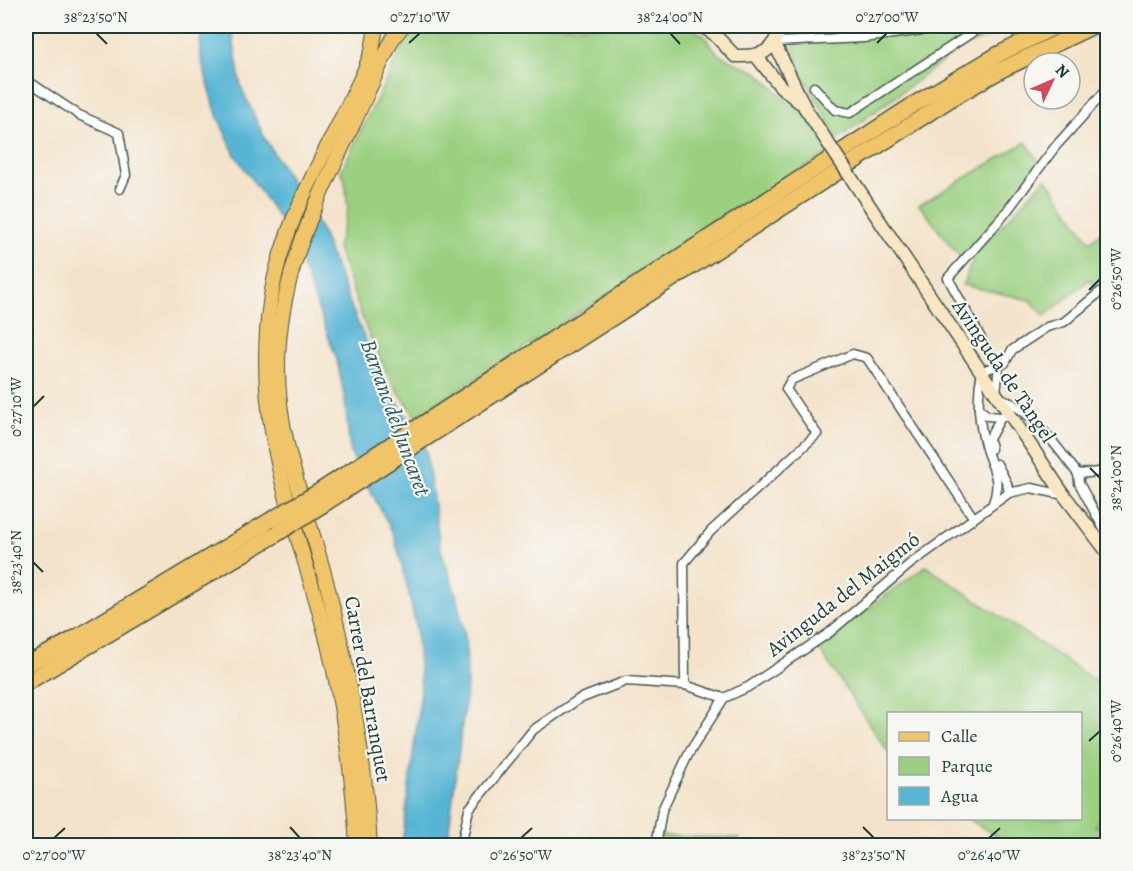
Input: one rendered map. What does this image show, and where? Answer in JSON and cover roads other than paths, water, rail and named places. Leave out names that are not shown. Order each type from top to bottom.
[{"type":"highway","points":[[319,499],[354,466],[956,78],[1056,26]]},
{"type":"highway","points":[[26,683],[319,499],[359,483],[949,100],[1001,70],[1093,26]]},
{"type":"highway","points":[[26,665],[273,528]]},
{"type":"main road","points":[[315,189],[372,51],[376,26]]},
{"type":"main road","points":[[315,189],[393,38],[403,26]]},
{"type":"main road","points":[[701,26],[713,29],[735,56],[757,57],[776,43],[781,26]]},
{"type":"main road","points":[[776,43],[805,108]]},
{"type":"main road","points":[[757,57],[780,86],[805,108]]},
{"type":"main road","name":"Avinguda de Tàngel","points":[[805,108],[998,395],[1006,416],[1105,549]]},
{"type":"main road","name":"Carrer del Barranquet","points":[[315,189],[287,239],[270,301],[265,348],[265,395],[276,461],[328,646],[341,707],[350,761],[357,846]]},
{"type":"main road","name":"Carrer del Barranquet","points":[[315,189],[295,256],[285,303],[279,351],[280,398],[289,459],[325,575],[341,643],[361,745],[370,846]]},
{"type":"street","points":[[183,26],[192,30]]},
{"type":"street","points":[[815,26],[863,38]]},
{"type":"street","points":[[776,43],[863,38],[953,26]]},
{"type":"street","points":[[814,87],[835,110],[850,113],[982,26]]},
{"type":"street","points":[[26,82],[79,115],[119,133],[126,175],[120,189]]},
{"type":"street","points":[[1002,364],[988,351],[948,278],[1004,215],[1055,147],[1107,88]]},
{"type":"street","points":[[1100,292],[1064,322],[1047,327],[1012,350],[1002,364],[998,395],[1034,419],[1078,474],[1079,483],[1106,533],[1105,549]]},
{"type":"street","points":[[686,685],[684,563],[724,519],[817,434],[786,389],[791,380],[853,354],[867,358],[974,517]]},
{"type":"street","points":[[992,503],[999,487],[995,470],[987,455],[978,389],[982,371],[1002,364]]},
{"type":"street","points":[[980,409],[988,416],[1006,416]]},
{"type":"street","points":[[1006,416],[989,440],[993,459],[1010,493]]},
{"type":"street","points":[[1078,474],[1107,471]]},
{"type":"street","name":"Avinguda del Maigmó","points":[[724,698],[748,687],[829,633],[910,564],[992,503],[1010,493],[1031,488],[1064,495]]},
{"type":"street","points":[[461,846],[469,809],[533,730],[579,699],[626,681],[686,685],[724,698],[689,753],[662,810],[656,846]]},
{"type":"water","name":"Barranc del Juncaret","points":[[200,26],[231,26],[241,87],[265,139],[321,230],[359,326],[385,381],[426,450],[440,547],[456,594],[466,641],[467,685],[447,845],[402,845],[421,689],[416,627],[407,585],[394,535],[350,452],[345,400],[337,360],[305,273],[280,220],[235,155],[217,115],[201,59]]}]
